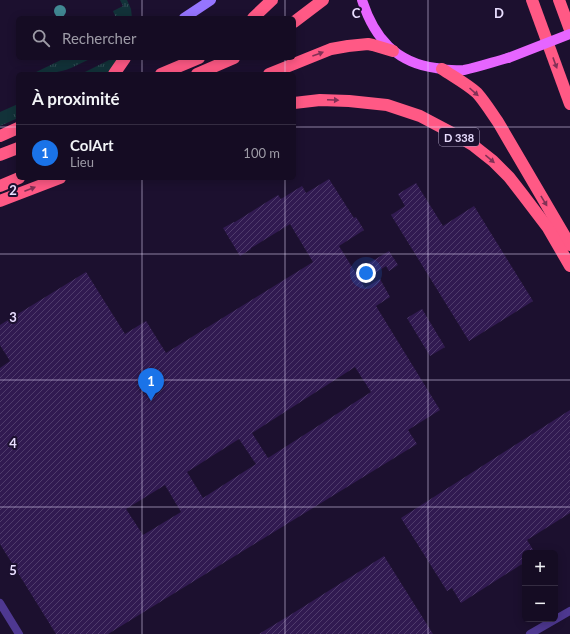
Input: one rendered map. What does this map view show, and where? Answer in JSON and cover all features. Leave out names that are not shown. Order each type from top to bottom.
[{"type":"highway","points":[[255,16],[272,0]]},
{"type":"highway","points":[[296,20],[323,0]]},
{"type":"highway","points":[[532,0],[570,104]]},
{"type":"highway","points":[[559,0],[570,30]]},
{"type":"highway","points":[[274,72],[332,49],[348,46],[368,44],[393,51]]},
{"type":"highway","points":[[115,72],[124,60]]},
{"type":"highway","points":[[166,72],[194,60]]},
{"type":"highway","points":[[202,72],[229,60]]},
{"type":"highway","points":[[442,69],[476,93],[487,106],[498,122],[570,245]]},
{"type":"highway","name":"D 338","points":[[296,103],[320,100],[387,105],[420,116],[456,135],[474,146],[493,161],[509,177],[548,228],[570,266]]},
{"type":"highway","points":[[0,136],[16,129]]},
{"type":"highway","points":[[0,155],[16,149]]},
{"type":"highway","points":[[0,186],[16,179]]},
{"type":"highway","points":[[0,201],[55,180]]},
{"type":"main road","points":[[362,0],[374,30],[382,40],[393,51],[410,62],[428,67],[462,70],[482,66],[508,58],[570,34]]},
{"type":"street","points":[[187,16],[211,0]]},
{"type":"lane","points":[[0,603],[19,634]]},
{"type":"lane","points":[[530,634],[570,611]]},
{"type":"green space","points":[[120,0],[127,0],[131,9],[132,16],[115,16],[113,11],[123,6]]},
{"type":"green space","points":[[61,60],[88,60],[62,71],[36,72]]},
{"type":"green space","points":[[109,60],[120,60],[110,72],[85,72]]},
{"type":"green space","points":[[16,105],[16,119],[0,126],[0,112]]},
{"type":"building","points":[[329,179],[354,218],[356,217],[364,230],[339,246],[365,288],[380,279],[390,297],[376,306],[440,410],[408,430],[417,444],[108,634],[56,634],[0,544],[0,368],[10,361],[0,345],[0,325],[86,272],[125,334],[146,321],[166,353],[313,262],[290,224],[240,256],[223,228],[278,195],[281,199],[302,186],[306,193]],"holes":[[[355,367],[371,392],[268,458],[252,433]],[[239,439],[256,464],[203,498],[187,472]],[[165,485],[181,512],[143,535],[126,509]]]},
{"type":"building","points":[[416,183],[443,226],[474,206],[533,301],[469,341],[391,215],[405,206],[398,194]]},
{"type":"building","points":[[389,251],[398,265],[389,271],[386,266],[375,273],[369,263]]},
{"type":"building","points":[[422,309],[445,347],[430,356],[407,318]]},
{"type":"building","points":[[570,410],[570,513],[527,540],[533,550],[522,550],[522,564],[461,603],[452,588],[447,591],[401,518]]},
{"type":"building","points":[[384,556],[433,634],[259,634],[295,612]]},
{"type":"place","name":"ColArt","points":[[151,401]]}]
